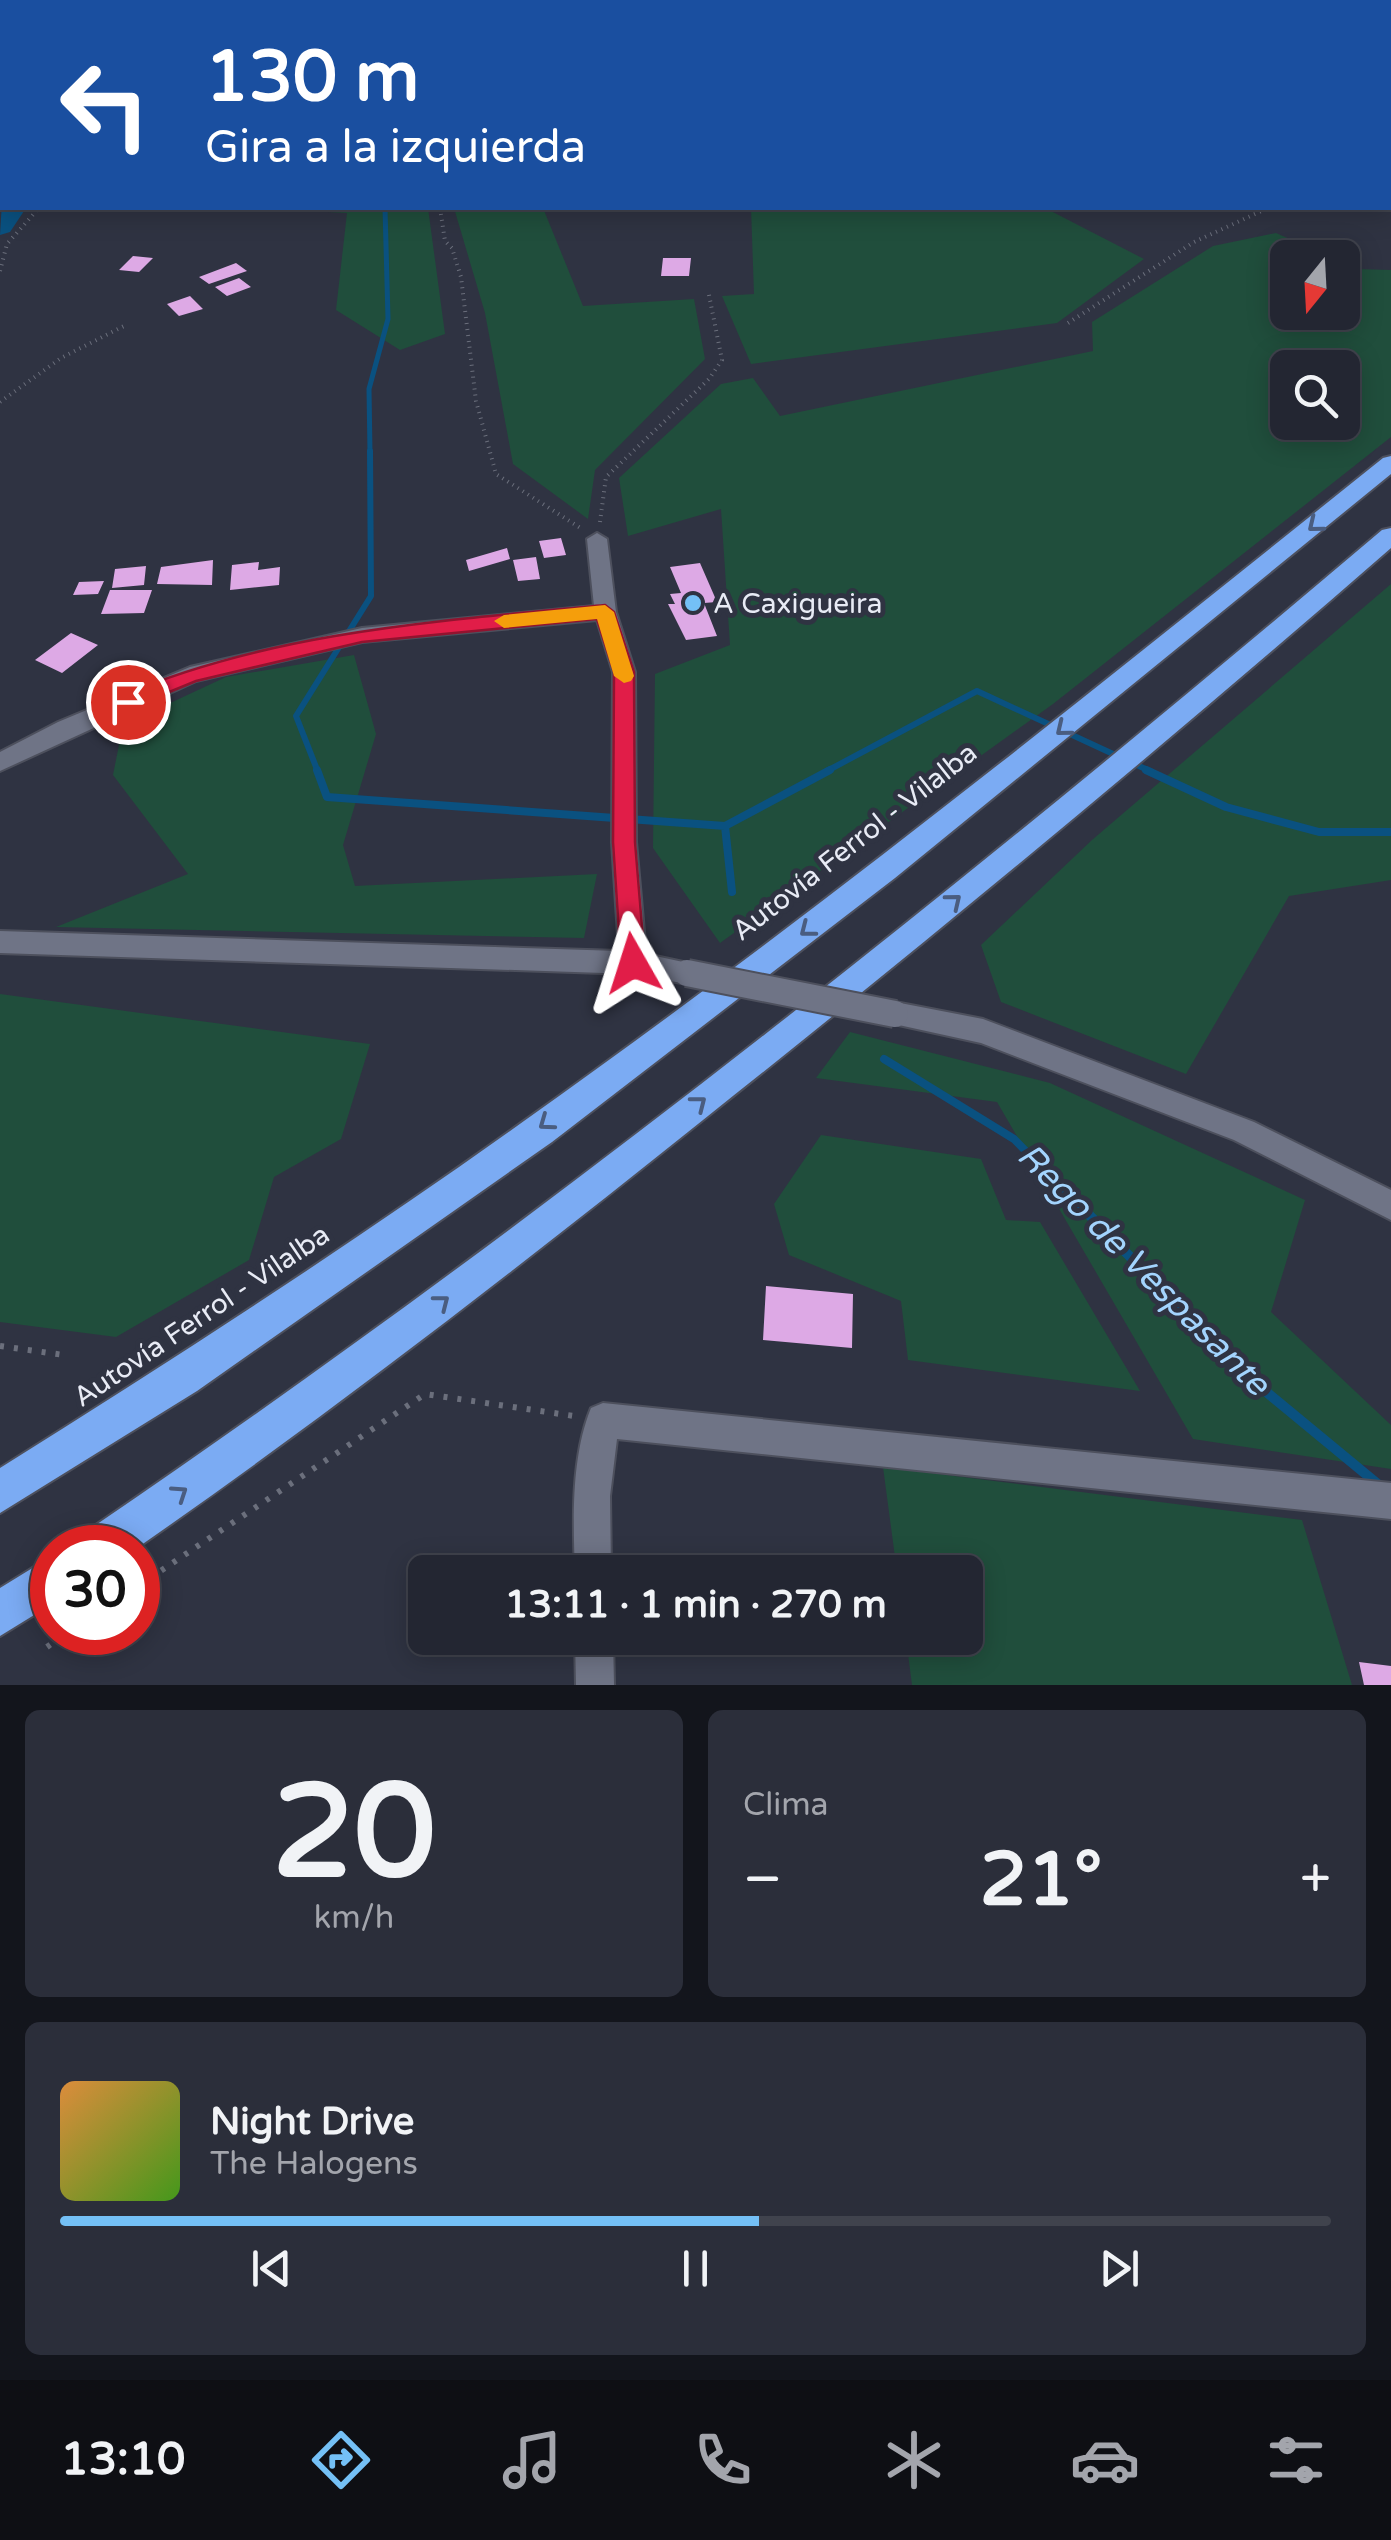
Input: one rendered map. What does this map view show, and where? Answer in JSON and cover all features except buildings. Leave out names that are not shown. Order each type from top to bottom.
[{"type":"highway","name":"Autovía Ferrol - Vilalba","points":[[0,1492],[106,1428],[446,1197],[754,970],[1038,750],[1391,463]]},
{"type":"highway","points":[[132,1525],[367,1361],[849,986],[1248,660],[1391,534]]},
{"type":"highway","points":[[0,1614],[30,1593]]},
{"type":"street","points":[[597,539],[605,612],[624,672],[624,842],[633,963]]},
{"type":"street","points":[[0,762],[66,728],[190,675],[362,636],[605,612]]},
{"type":"street","points":[[0,942],[633,963],[687,973],[983,1031],[1244,1131],[1391,1206]]},
{"type":"street","points":[[593,1555],[592,1496],[603,1420],[1391,1502]]},
{"type":"street","points":[[594,1655],[595,1685]]},
{"type":"path","points":[[0,272],[7,244],[37,210]]},
{"type":"path","points":[[440,210],[446,241],[461,277],[476,401],[496,474],[597,539],[606,478],[722,360],[708,290]]},
{"type":"path","points":[[1068,323],[1194,242],[1264,210]]},
{"type":"path","points":[[0,402],[61,358],[126,325]]},
{"type":"path","points":[[0,1346],[64,1354]]},
{"type":"path","points":[[160,1571],[425,1394],[603,1420]]},
{"type":"green space","points":[[291,210],[428,210],[445,334],[400,350],[336,310],[347,213]]},
{"type":"green space","points":[[455,210],[544,210],[583,306],[694,299],[705,359],[595,470],[588,519],[513,464],[485,313]]},
{"type":"green space","points":[[751,210],[1049,210],[1144,259],[1057,323],[751,364],[722,296],[754,294]]},
{"type":"green space","points":[[1276,233],[1292,240],[1270,240],[1270,330],[1360,330],[1360,269],[1391,270],[1391,437],[1053,704],[720,943],[653,848],[655,674],[730,645],[721,509],[628,536],[619,478],[721,384],[753,378],[780,416],[1093,351],[1092,322],[1213,246]]},
{"type":"green space","points":[[1391,584],[1391,880],[1289,896],[1186,1074],[1001,1002],[981,945],[1092,840]]},
{"type":"green space","points":[[354,655],[376,734],[343,845],[355,886],[597,874],[584,938],[56,927],[188,874],[113,775],[123,725],[226,677]]},
{"type":"green space","points":[[0,994],[370,1044],[341,1139],[274,1177],[249,1260],[116,1337],[0,1322]]},
{"type":"green space","points":[[850,1032],[1050,1083],[1305,1200],[1271,1312],[1391,1425],[1391,1469],[1193,1439],[997,1102],[816,1078]]},
{"type":"green space","points":[[821,1135],[981,1159],[1006,1220],[1040,1222],[1140,1391],[908,1360],[901,1301],[789,1255],[774,1204]]},
{"type":"green space","points":[[883,1467],[1302,1520],[1352,1685],[912,1685],[908,1655],[983,1655],[983,1555],[895,1555]]},
{"type":"waterway","points":[[0,226],[11,210]]},
{"type":"waterway","name":"Rego de Vespasante","points":[[370,453],[369,389],[388,319],[385,210]]},
{"type":"waterway","name":"Rego de Vespasante","points":[[318,772],[296,716],[371,596],[370,451]]},
{"type":"waterway","points":[[825,772],[977,691],[1152,772]]},
{"type":"waterway","name":"Rego de Vespasante","points":[[317,770],[327,797],[725,826]]},
{"type":"waterway","points":[[725,826],[830,770]]},
{"type":"waterway","points":[[1146,770],[1226,807],[1319,832],[1391,832]]},
{"type":"waterway","name":"Rego de Vespasante","points":[[725,826],[732,892]]},
{"type":"waterway","name":"Rego de Vespasante","points":[[884,1059],[1014,1139],[1050,1176]]},
{"type":"waterway","name":"Rego de Vespasante","points":[[1048,1173],[1247,1376],[1391,1495]]},
{"type":"slow traffic","points":[[504,621],[605,612],[624,676]]},
{"type":"place","name":"A Caxigueira","points":[[693,603]]},
{"type":"route","points":[[128,702],[190,675],[362,636],[605,612],[624,672],[624,842],[633,963]]}]
